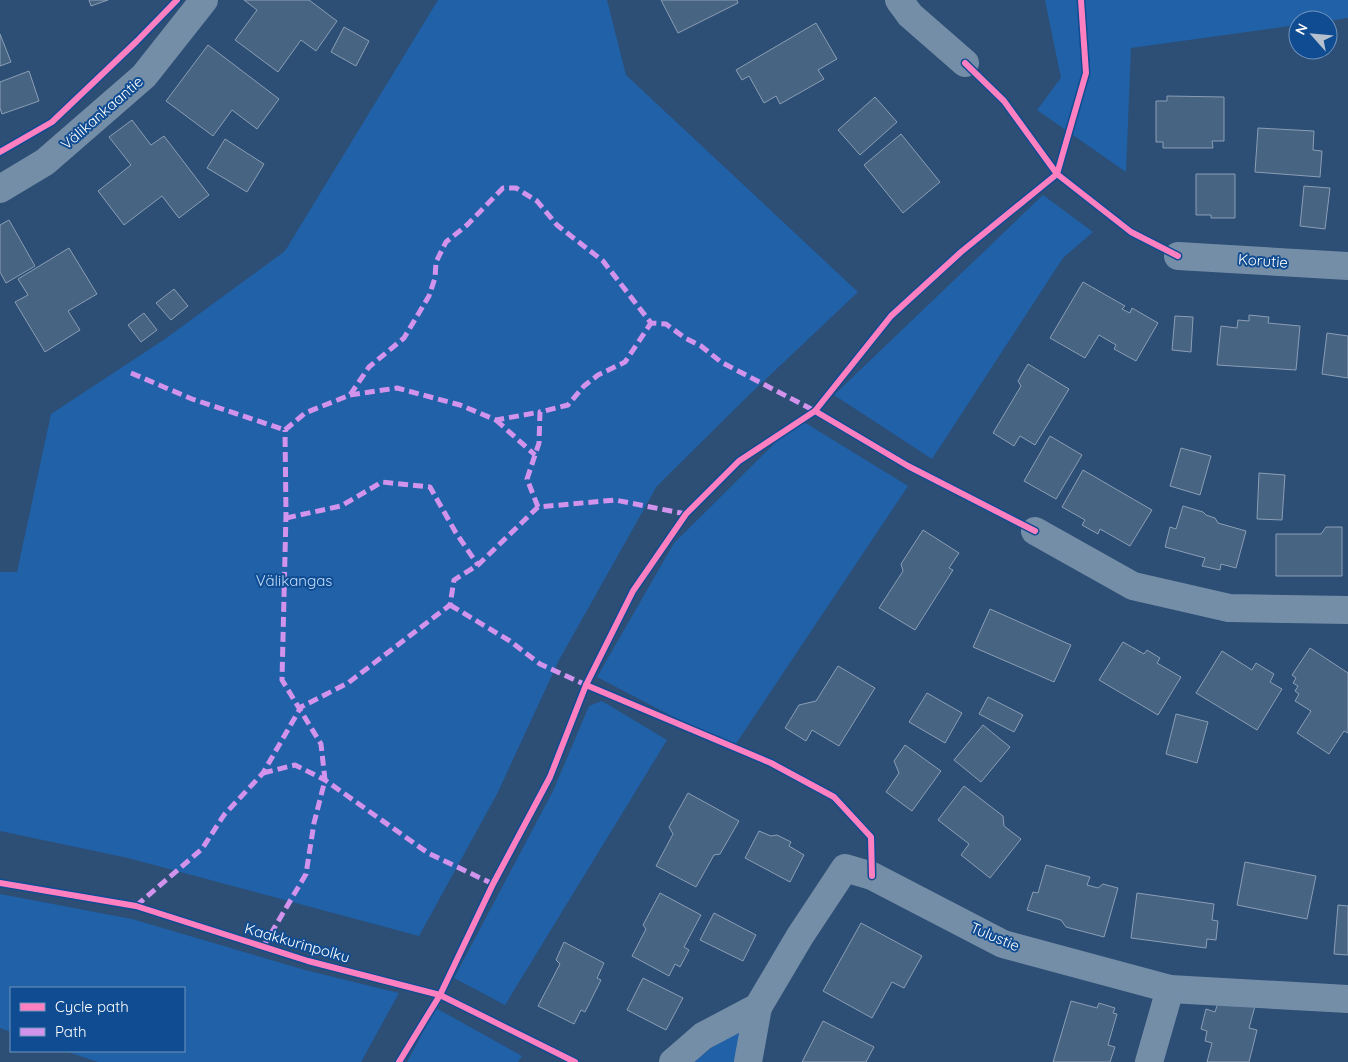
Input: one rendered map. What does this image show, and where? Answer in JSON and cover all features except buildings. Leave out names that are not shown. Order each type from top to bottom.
[{"type":"street","points":[[899,0],[910,15],[964,63]]},
{"type":"street","name":"Välikankaantie","points":[[0,189],[46,162],[144,76],[191,7]]},
{"type":"street","name":"Korutie","points":[[1178,256],[1348,266]]},
{"type":"street","points":[[1035,531],[1133,586],[1229,608],[1348,610]]},
{"type":"street","name":"Tulustie","points":[[748,1062],[758,1007],[800,936],[844,868],[872,876],[1003,944],[1170,989],[1348,999]]},
{"type":"street","points":[[1149,1062],[1170,989]]},
{"type":"street","points":[[673,1062],[703,1036],[758,1007]]},
{"type":"green space","name":"Välikangas","points":[[438,0],[607,0],[626,75],[858,292],[750,394],[657,486],[559,660],[497,794],[419,936],[128,858],[0,831],[0,572],[17,572],[51,414],[165,339],[285,251]]},
{"type":"green space","points":[[1045,0],[1348,0],[1348,18],[1338,20],[1338,10],[1288,10],[1288,26],[1131,48],[1126,172],[1037,110],[1061,78]]},
{"type":"green space","points":[[1043,195],[1093,232],[1063,258],[932,459],[834,395]]},
{"type":"green space","points":[[799,419],[908,486],[733,748],[597,677],[674,543]]},
{"type":"green space","points":[[602,701],[667,740],[505,1005],[454,978],[553,791],[589,706]]},
{"type":"green space","points":[[0,894],[132,919],[305,970],[399,993],[361,1062],[98,1062],[68,1052],[185,1052],[185,987],[10,987],[10,1032],[0,1028]]},
{"type":"green space","points":[[436,1008],[522,1056],[518,1062],[407,1062]]},
{"type":"green space","points":[[734,1029],[741,1033],[735,1062],[694,1062]]},
{"type":"marked path","points":[[285,430],[305,413],[350,395],[369,367],[404,338],[429,296],[435,278],[436,262],[446,242],[467,225],[503,188],[516,188],[537,201],[557,225],[603,261],[651,323],[666,324],[685,338],[701,346],[721,362],[815,411]]},
{"type":"marked path","points":[[538,507],[527,479],[539,443],[540,412],[568,405],[584,386],[598,375],[625,362],[651,323]]},
{"type":"marked path","points":[[131,373],[192,399],[285,430]]},
{"type":"marked path","points":[[350,395],[397,388],[460,405],[496,420],[540,412]]},
{"type":"marked path","points":[[496,420],[535,455]]},
{"type":"marked path","points":[[263,947],[306,874],[314,823],[325,780],[321,744],[282,680],[286,514],[285,430]]},
{"type":"marked path","points":[[286,518],[341,506],[382,482],[430,487],[456,533],[478,565]]},
{"type":"marked path","points":[[136,906],[202,849],[224,815],[263,773],[301,707],[348,683],[450,605],[454,580],[478,565],[538,507],[615,500],[686,514]]},
{"type":"marked path","points":[[450,605],[510,641],[540,664],[586,685]]},
{"type":"marked path","points":[[263,773],[295,765],[325,780],[428,853],[493,884]]},
{"type":"cycle path","points":[[0,152],[52,122],[177,0]]},
{"type":"cycle path","points":[[399,1062],[440,995],[493,884],[550,777],[586,685],[633,591],[686,514],[739,461],[815,411],[891,316],[961,252],[1057,174],[1086,73],[1081,0]]},
{"type":"cycle path","points":[[965,63],[1004,101],[1057,174],[1131,232],[1178,256]]},
{"type":"cycle path","points":[[815,411],[908,466],[1035,531]]},
{"type":"cycle path","points":[[586,685],[771,763],[834,797],[871,837],[872,876]]},
{"type":"cycle path","name":"Kaakkurinpolku","points":[[0,883],[136,906],[308,961],[440,995],[575,1062]]}]
